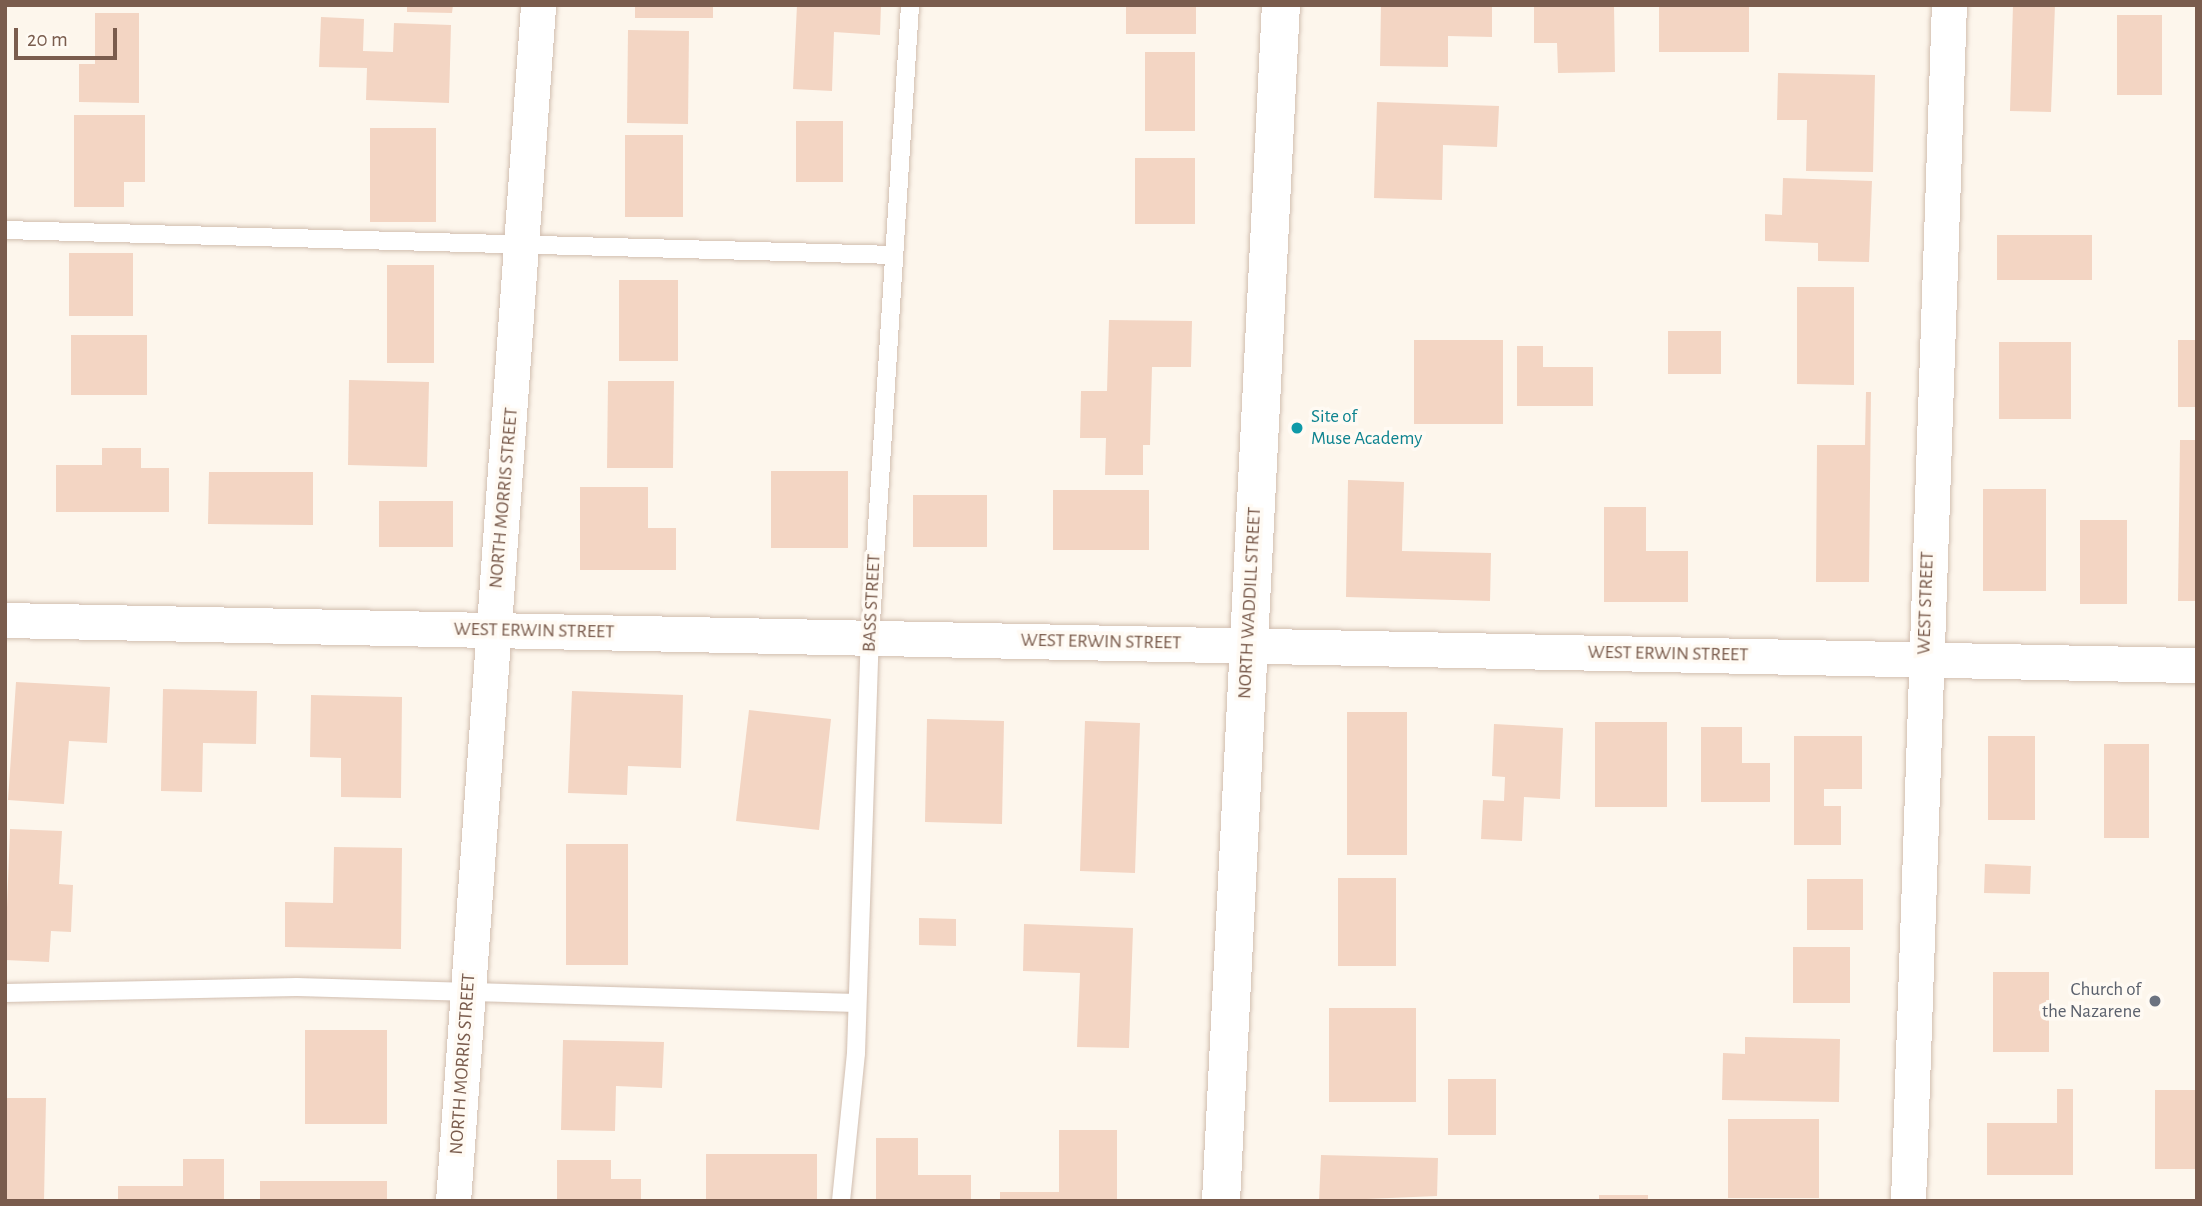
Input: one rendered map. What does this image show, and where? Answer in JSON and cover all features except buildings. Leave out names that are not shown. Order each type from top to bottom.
[{"type":"street","name":"NORTH MORRIS STREET","points":[[453,1201],[493,630],[525,243],[538,5]]},
{"type":"street","name":"NORTH WADDILL STREET","points":[[1221,1201],[1281,5]]},
{"type":"street","name":"WEST STREET","points":[[1908,1201],[1924,659],[1949,5]]},
{"type":"street","name":"WEST ERWIN STREET","points":[[5,620],[2197,665]]},
{"type":"lane","name":"BASS STREET","points":[[841,1201],[857,1003],[870,638],[910,5]]},
{"type":"lane","points":[[5,230],[894,255]]},
{"type":"lane","points":[[5,993],[297,987],[467,995],[857,1003]]},
{"type":"place","name":"Site of Muse Academy","points":[[1297,428]]},
{"type":"place","name":"Church of the Nazarene","points":[[2155,1001]]}]
